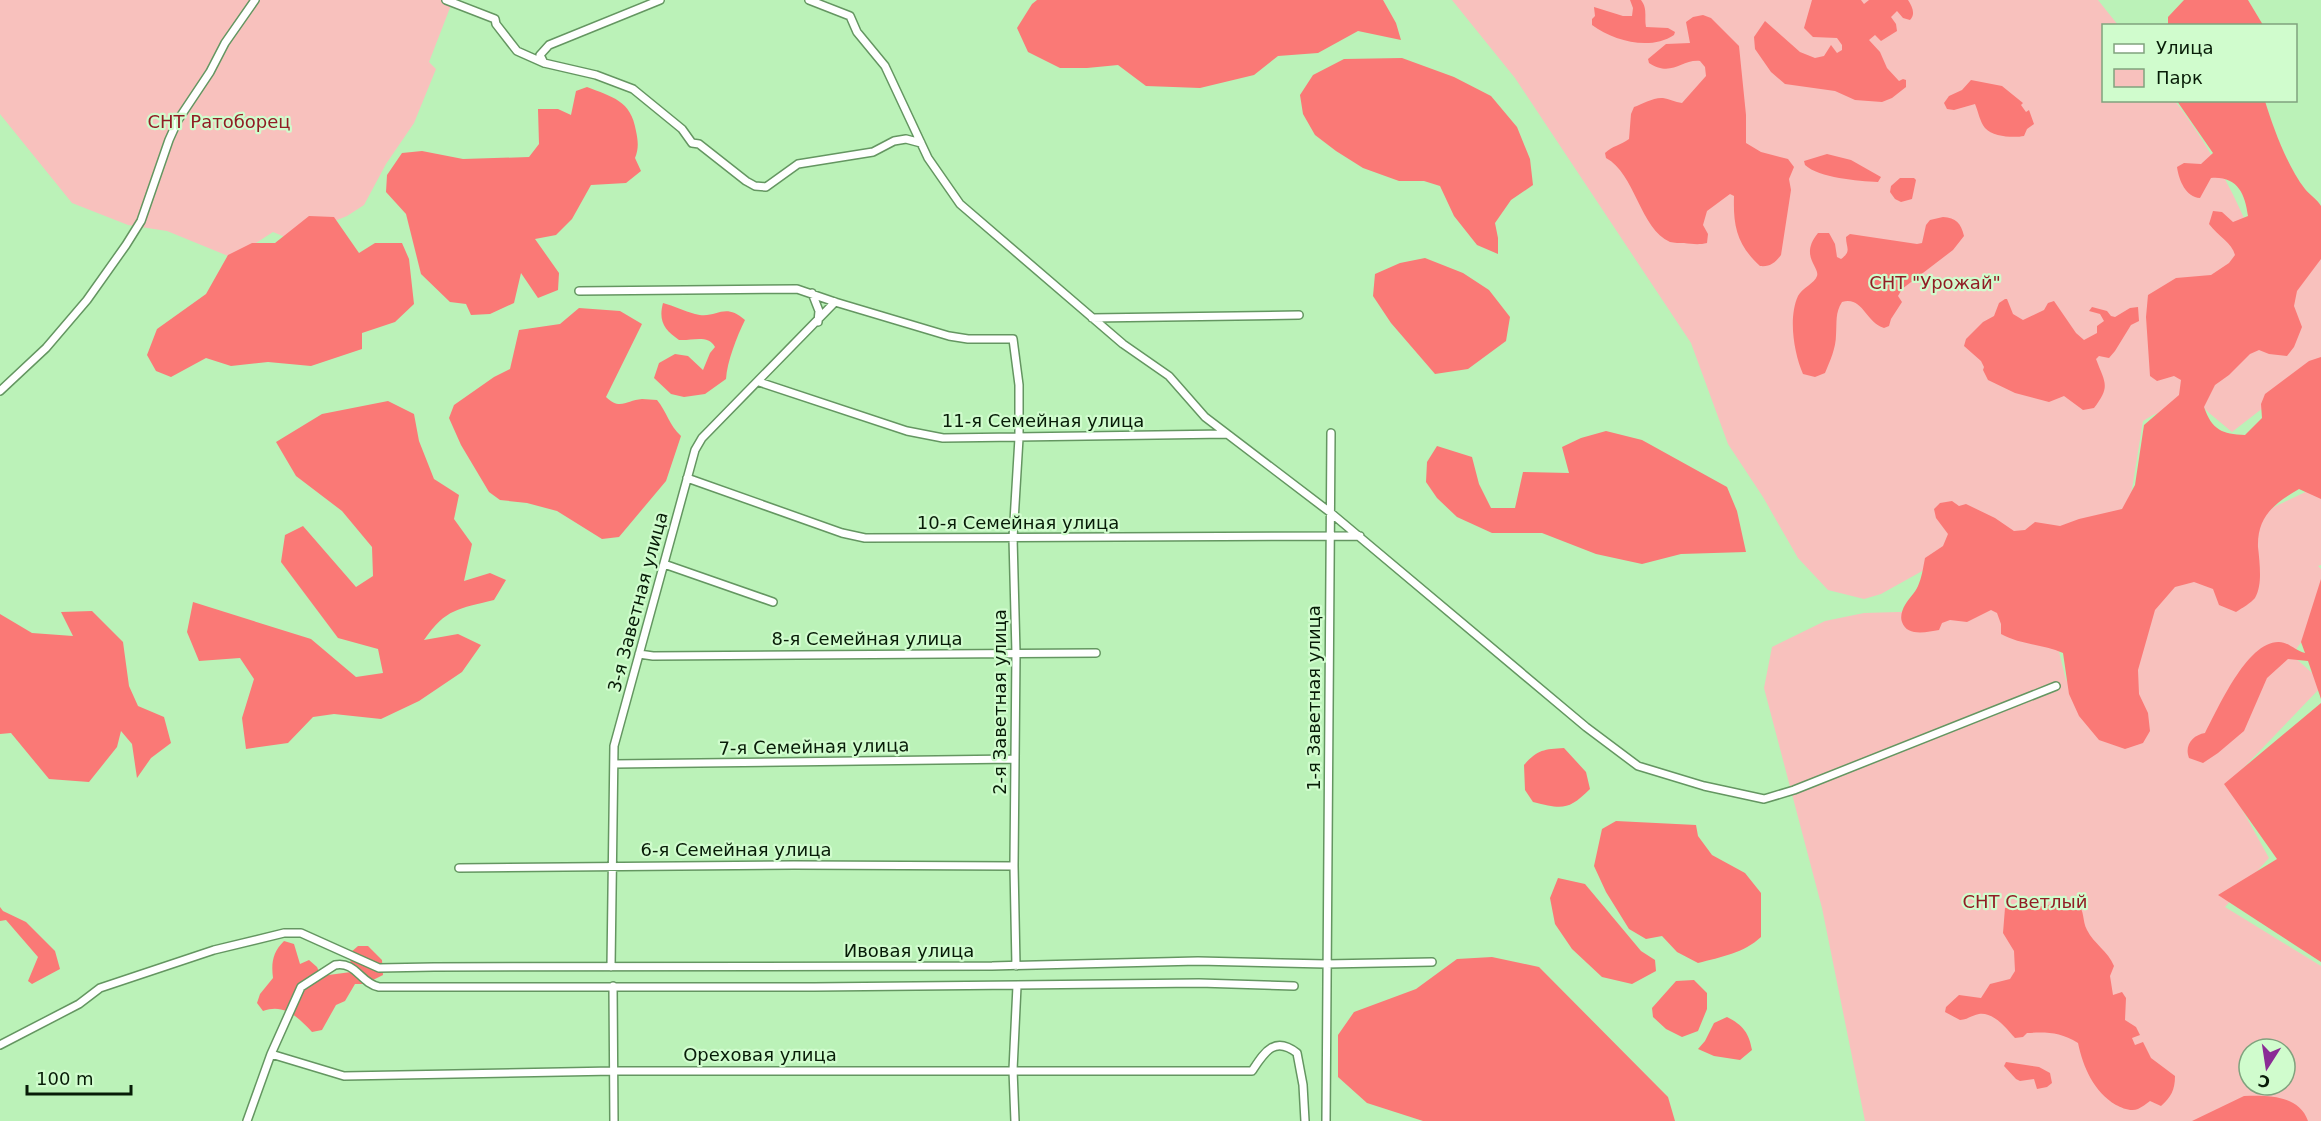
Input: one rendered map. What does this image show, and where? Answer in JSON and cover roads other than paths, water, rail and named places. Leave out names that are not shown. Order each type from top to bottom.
[{"type":"street","points":[[0,391],[46,348],[87,300],[141,221],[178,120],[210,72],[225,43],[255,0]]},
{"type":"street","points":[[446,0],[495,19],[496,24],[517,51],[544,63],[596,75],[633,89],[682,129],[692,143],[699,144],[755,186],[766,187],[798,164],[873,152],[894,141],[906,139],[921,143]]},
{"type":"street","points":[[544,63],[540,55],[549,45],[660,0]]},
{"type":"street","points":[[809,0],[850,16],[857,32],[885,66],[928,158],[960,204],[1122,344],[1169,376],[1205,417],[1360,536],[1586,727],[1638,766],[1704,786],[1764,799],[1794,790],[2056,686]]},
{"type":"street","points":[[579,291],[783,288],[812,293],[836,303]]},
{"type":"street","points":[[812,293],[817,304],[818,322]]},
{"type":"street","name":"3-я Заветная улица","points":[[611,967],[615,742],[695,450],[702,438],[836,303]]},
{"type":"street","name":"2-я Заветная улица","points":[[836,303],[950,336],[968,339],[1013,339],[1019,385],[1019,438],[1013,538],[1016,653],[1014,866],[1016,966]]},
{"type":"street","points":[[1092,318],[1299,315]]},
{"type":"street","name":"11-я Семейная улица","points":[[759,382],[918,434],[943,438],[1228,434]]},
{"type":"street","name":"1-я Заветная улица","points":[[1326,1121],[1331,433]]},
{"type":"street","name":"10-я Семейная улица","points":[[687,478],[854,536],[876,538],[1360,536]]},
{"type":"street","points":[[664,564],[773,602]]},
{"type":"street","name":"8-я Семейная улица","points":[[639,654],[1096,653]]},
{"type":"street","name":"7-я Семейная улица","points":[[614,764],[1015,759]]},
{"type":"street","name":"6-я Семейная улица","points":[[459,868],[1014,866]]},
{"type":"street","name":"Ивовая улица","points":[[0,1046],[79,1004],[100,988],[214,950],[284,933],[302,933],[368,964],[387,969],[1016,966],[1198,961],[1432,962]]},
{"type":"street","name":"Ивовая улица","points":[[271,1054],[305,982],[334,965],[341,964],[354,969],[370,985],[379,987],[1017,986],[1199,983],[1294,986]]},
{"type":"street","points":[[613,986],[614,1121]]},
{"type":"street","points":[[1015,1121],[1013,1070],[1017,986]]},
{"type":"street","name":"Ореховая улица","points":[[271,1054],[344,1076],[614,1071],[1252,1071],[1270,1048],[1285,1047],[1297,1053],[1303,1085],[1305,1121]]},
{"type":"street","points":[[247,1121],[271,1054]]},
{"type":"park label","name":"СНТ Ратоборец","points":[[219,122]]},
{"type":"park label","name":"СНТ \"Урожай\"","points":[[1935,283]]},
{"type":"park label","name":"СНТ Светлый","points":[[2025,902]]}]
